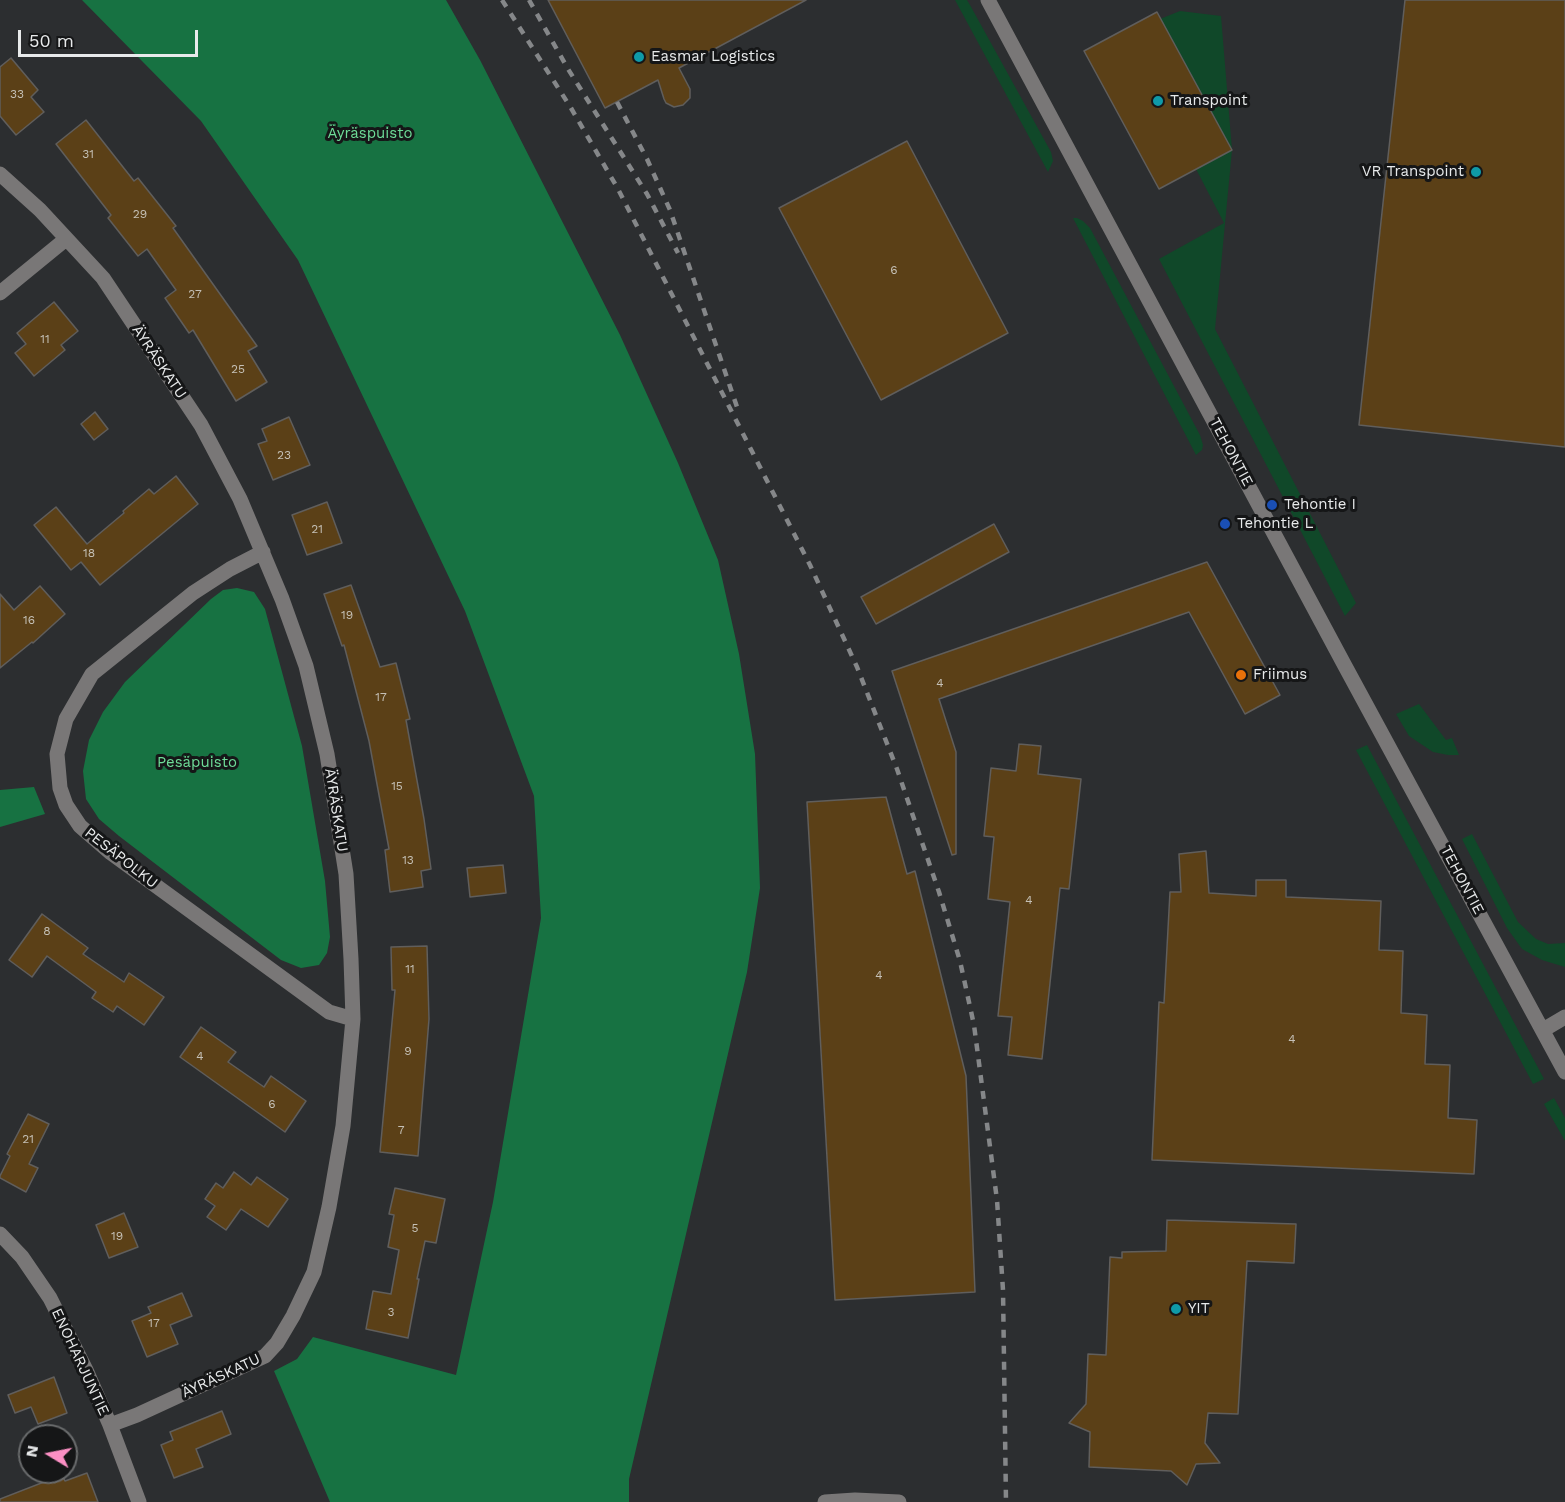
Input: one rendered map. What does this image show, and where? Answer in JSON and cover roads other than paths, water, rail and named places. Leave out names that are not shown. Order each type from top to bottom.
[{"type":"street","name":"TEHONTIE","points":[[988,0],[1565,1072]]},
{"type":"street","name":"ÄYRÄSKATU","points":[[0,174],[40,210],[103,278],[201,425],[240,499],[282,599],[306,666],[327,754],[346,873],[352,1019],[343,1126],[329,1207],[314,1272],[293,1317],[277,1343],[265,1356],[137,1415],[110,1425]]},
{"type":"street","points":[[0,293],[66,239]]},
{"type":"street","name":"PESÄPOLKU","points":[[263,552],[230,569],[193,593],[92,674],[66,719],[57,754],[60,788],[66,805],[80,826],[111,853],[329,1012],[352,1019]]},
{"type":"street","points":[[1543,1030],[1565,1017]]},
{"type":"street","name":"ENOHARJUNTIE","points":[[0,1234],[22,1257],[50,1298],[110,1425],[138,1502]]},
{"type":"street","points":[[825,1502],[855,1500],[899,1502]]},
{"type":"railway","points":[[502,0],[571,108],[618,189],[810,565],[857,667],[897,769],[939,892],[960,961],[974,1025],[997,1200],[1003,1290],[1006,1502]]},
{"type":"railway","points":[[529,0],[568,69],[647,194],[678,253]]},
{"type":"railway","points":[[617,102],[647,159],[670,210],[737,407]]},
{"type":"place","name":"Easmar Logistics","points":[[639,57]]},
{"type":"place","name":"Transpoint","points":[[1158,101]]},
{"type":"place","name":"VR Transpoint","points":[[1476,172]]},
{"type":"place","name":"Tehontie I","points":[[1272,505]]},
{"type":"place","name":"Tehontie L","points":[[1225,524]]},
{"type":"place","name":"Friimus","points":[[1241,675]]},
{"type":"place","name":"YIT","points":[[1176,1309]]},
{"type":"park label","name":"Äyräspuisto","points":[[370,134]]},
{"type":"park label","name":"Pesäpuisto","points":[[197,763]]}]
